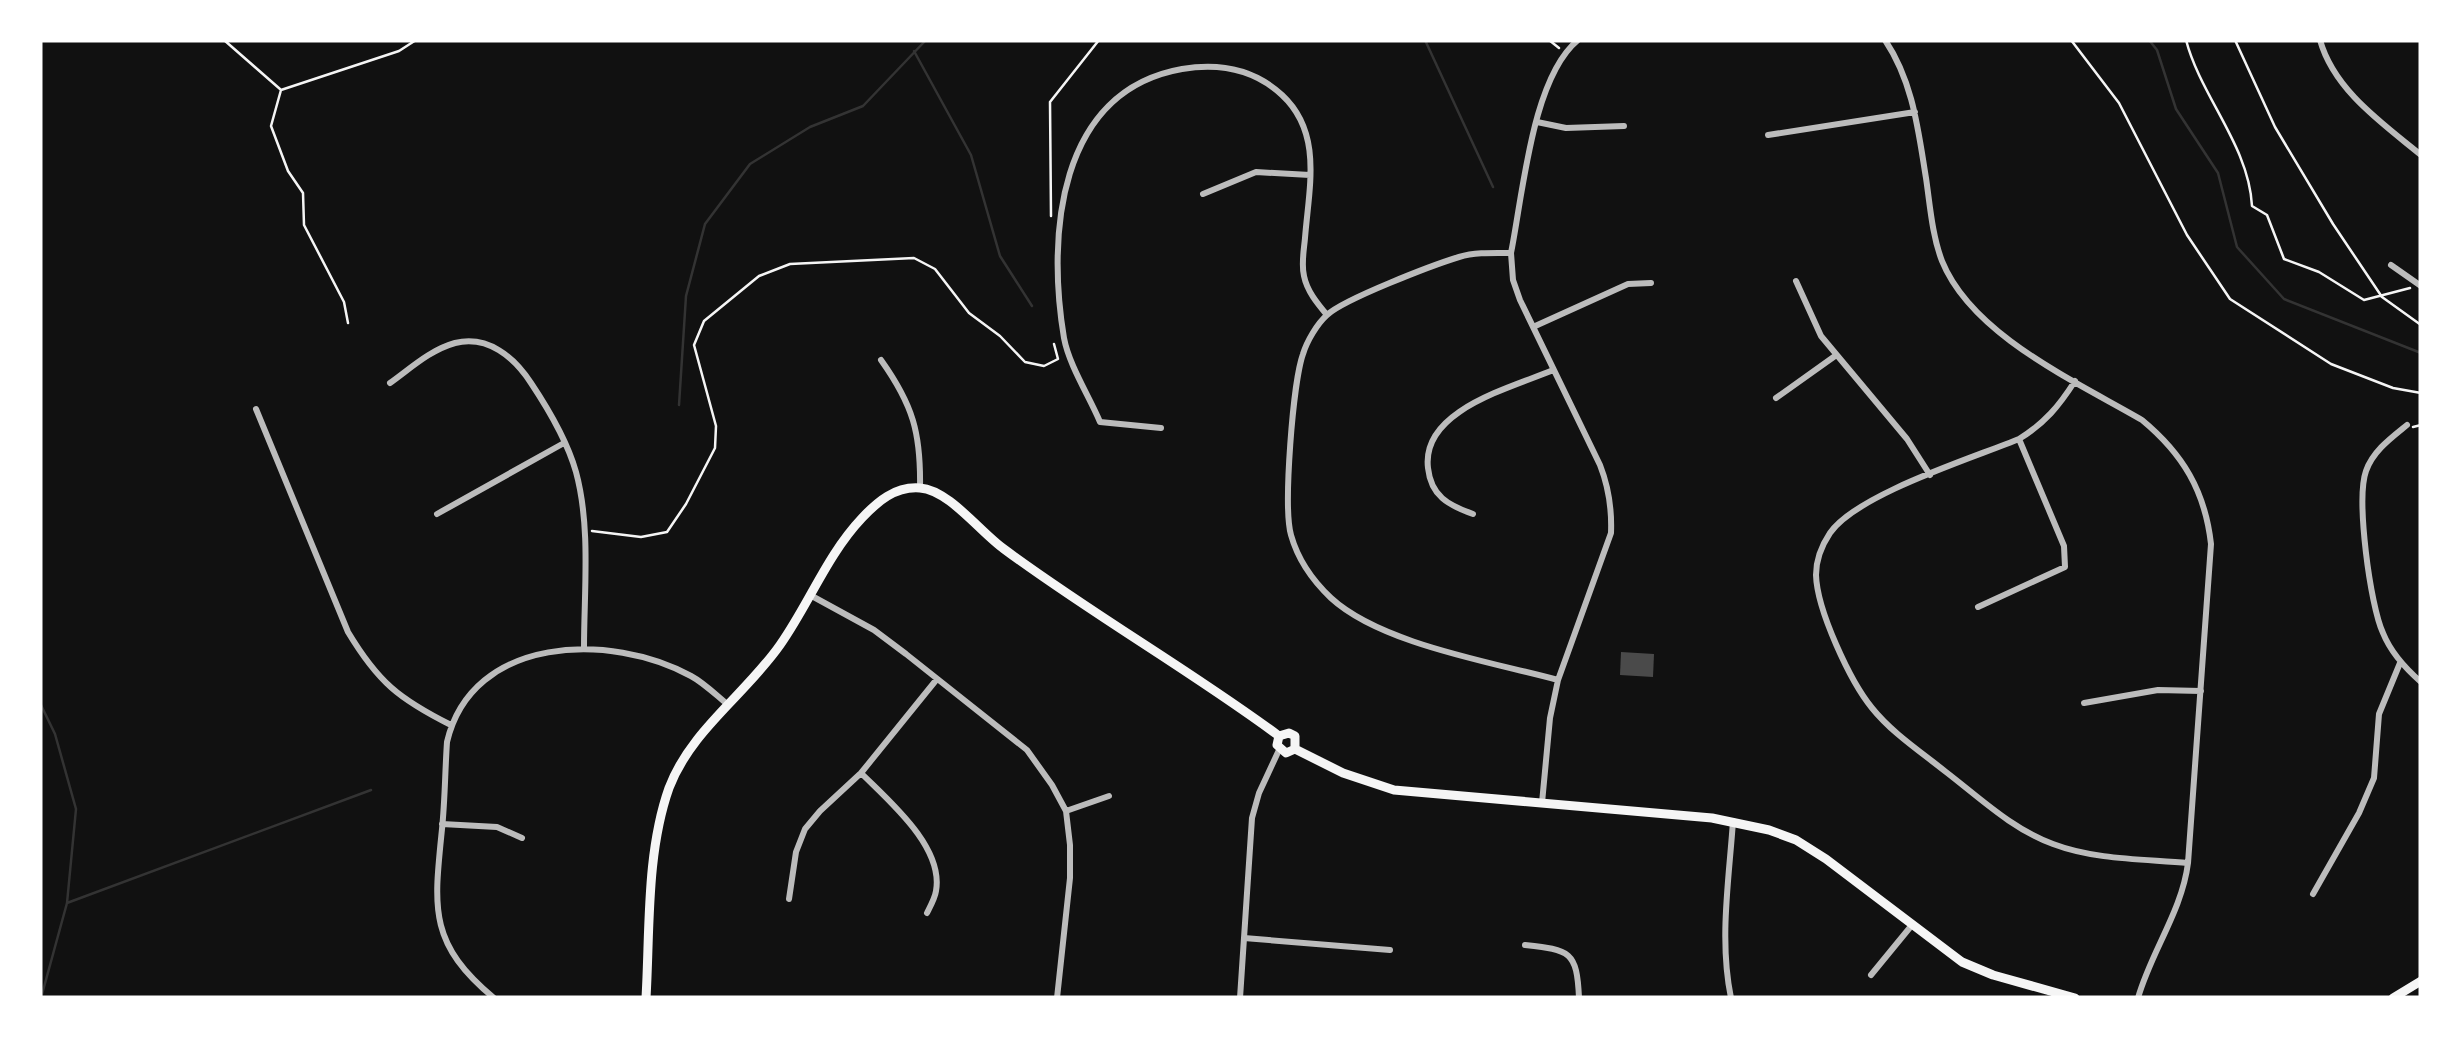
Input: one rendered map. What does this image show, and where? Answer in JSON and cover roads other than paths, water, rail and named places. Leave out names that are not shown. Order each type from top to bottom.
[{"type":"main road","points":[[646,998],[655,858],[666,800],[686,755],[778,648],[848,534],[892,493],[920,488],[937,492],[1015,558],[1105,622],[1222,695],[1279,736],[1292,734],[1295,750]]},
{"type":"main road","points":[[1279,736],[1276,745],[1286,753],[1295,750],[1343,773],[1394,790],[1733,821],[1782,834],[1812,849],[1962,962],[2075,998]]},
{"type":"main road","points":[[2393,998],[2421,982]]},
{"type":"street","points":[[1542,804],[1550,718],[1558,680],[1611,532],[1612,511],[1600,465],[1514,280],[1511,252],[1544,93],[1564,52],[1578,40]]},
{"type":"street","points":[[1885,40],[1898,58],[1915,112],[1940,256],[1962,298],[1988,326],[2142,420],[2163,437],[2180,457],[2204,503],[2211,544],[2188,863],[2180,897],[2145,972],[2138,998]]},
{"type":"street","points":[[2320,40],[2331,67],[2351,94],[2421,155]]},
{"type":"street","points":[[1160,428],[1100,422],[1064,341],[1057,284],[1068,172],[1092,125],[1135,88],[1169,72],[1200,66],[1243,71],[1279,92],[1304,122],[1312,157],[1303,273],[1310,294],[1327,315]]},
{"type":"street","points":[[1768,135],[1915,112]]},
{"type":"street","points":[[1537,122],[1566,128],[1624,126]]},
{"type":"street","points":[[1202,194],[1256,172],[1310,175]]},
{"type":"street","points":[[1511,252],[1459,257],[1347,302],[1327,315],[1303,351],[1297,376],[1287,508],[1298,557],[1334,601],[1375,626],[1418,642],[1558,680]]},
{"type":"street","points":[[2391,264],[2421,287]]},
{"type":"street","points":[[1796,281],[1808,313],[1836,356],[1908,438],[1930,475]]},
{"type":"street","points":[[1533,327],[1628,284],[1651,282]]},
{"type":"street","points":[[390,384],[442,347],[460,342],[483,342],[514,359],[522,369],[555,420],[576,472],[584,530],[584,648]]},
{"type":"street","points":[[1776,398],[1836,356]]},
{"type":"street","points":[[881,360],[900,386],[917,430],[920,488]]},
{"type":"street","points":[[1473,514],[1446,504],[1431,486],[1427,463],[1430,442],[1442,423],[1459,411],[1553,370]]},
{"type":"street","points":[[2075,382],[2040,426],[1844,516],[1820,554],[1816,574],[1819,594],[1854,679],[1870,706],[1890,728],[2016,826],[2089,854],[2188,863]]},
{"type":"street","points":[[256,408],[348,632],[368,664],[394,692],[451,725]]},
{"type":"street","points":[[2407,425],[2376,452],[2366,470],[2361,492],[2374,610],[2400,663],[2421,682]]},
{"type":"street","points":[[1978,607],[2066,567],[2064,546],[2019,438]]},
{"type":"street","points":[[437,514],[564,444]]},
{"type":"street","points":[[810,595],[874,630],[938,679],[1028,750],[1052,785],[1066,811],[1070,878],[1057,998]]},
{"type":"street","points":[[494,998],[470,978],[445,940],[436,911],[451,725],[466,700],[498,670],[555,650],[584,648],[651,659],[693,677],[728,704]]},
{"type":"street","points":[[2312,894],[2359,814],[2374,778],[2379,714],[2400,663]]},
{"type":"street","points":[[789,899],[796,852],[806,829],[820,810],[861,773],[938,679]]},
{"type":"street","points":[[2084,703],[2158,690],[2201,692]]},
{"type":"street","points":[[1240,998],[1252,818],[1259,792],[1280,750]]},
{"type":"street","points":[[861,773],[907,819],[924,843],[935,869],[936,891],[927,913]]},
{"type":"street","points":[[1066,811],[1109,796]]},
{"type":"street","points":[[1731,998],[1724,935],[1733,821]]},
{"type":"street","points":[[442,824],[497,826],[522,838]]},
{"type":"street","points":[[1871,975],[1912,925]]},
{"type":"street","points":[[1244,938],[1390,950]]},
{"type":"street","points":[[1526,945],[1562,949],[1573,958],[1579,998]]},
{"type":"waterway","points":[[679,405],[686,296],[705,224],[750,164],[810,127],[863,106],[926,40]]},
{"type":"waterway","points":[[1425,40],[1493,187]]},
{"type":"waterway","points":[[2149,40],[2157,50],[2176,109],[2218,173],[2237,247],[2284,299],[2421,353]]},
{"type":"waterway","points":[[914,51],[971,155],[1000,256],[1032,306]]},
{"type":"waterway","points":[[40,703],[55,734],[76,809],[67,903],[41,998]]},
{"type":"waterway","points":[[67,903],[371,790]]}]
